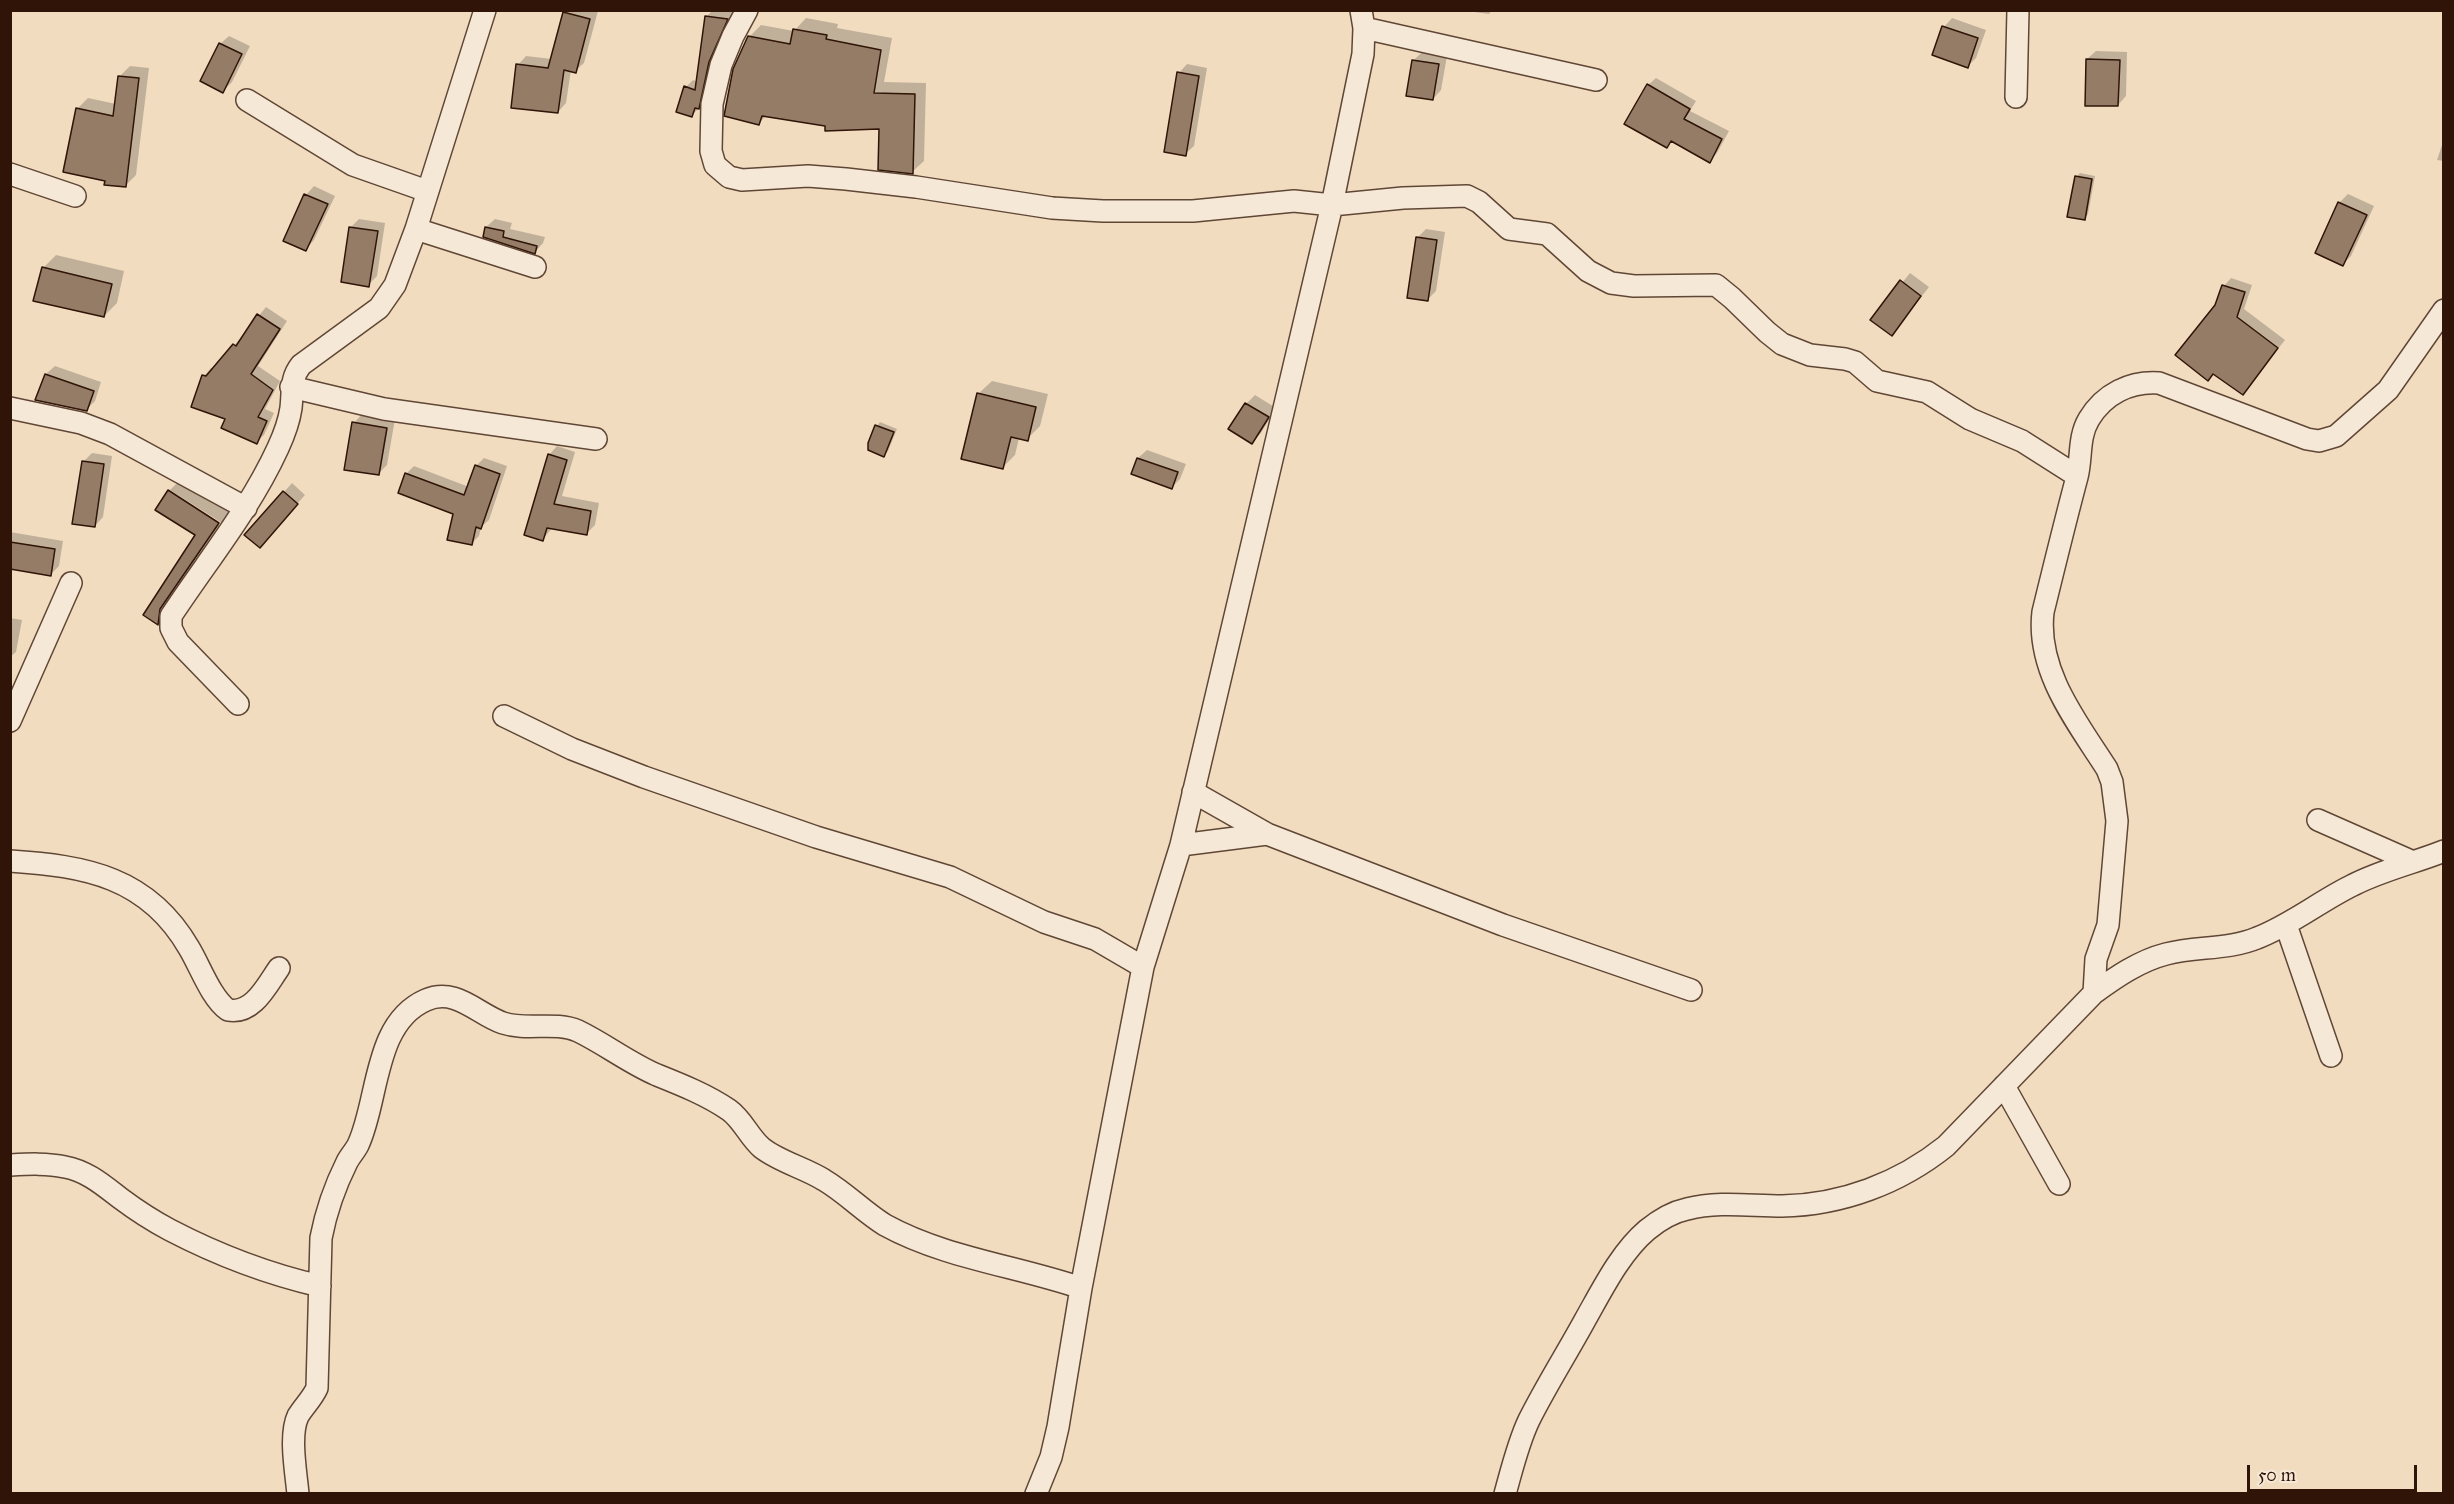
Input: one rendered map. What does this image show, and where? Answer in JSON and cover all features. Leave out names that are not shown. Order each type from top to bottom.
[{"type":"street","points":[[238,705],[178,642],[171,628],[171,616],[246,508],[278,449],[288,424],[294,374],[301,365],[379,308],[395,285],[416,229],[485,10]]},
{"type":"street","points":[[747,10],[721,65],[712,104],[711,151],[715,165],[729,177],[742,180],[808,176],[855,180],[1052,208],[1082,210],[1193,211],[1294,201],[1332,205],[1403,198],[1467,196],[1479,202],[1509,230],[1547,234],[1588,271],[1611,283],[1634,286],[1716,285],[1782,344],[1810,355],[1855,362],[1877,381],[1927,392],[1970,419],[2022,441],[2077,476]]},
{"type":"street","points":[[2016,97],[2018,10]]},
{"type":"street","points":[[1036,1494],[1051,1457],[1058,1426],[1081,1288],[1143,967],[1181,845],[1332,205],[1363,54],[1362,19],[1596,80]]},
{"type":"street","points":[[247,100],[353,165],[427,191]]},
{"type":"street","points":[[10,174],[75,196]]},
{"type":"street","points":[[416,229],[536,267]]},
{"type":"street","points":[[2094,993],[2097,959],[2108,925],[2117,822],[2112,782],[2107,769],[2058,691],[2047,663],[2041,628],[2077,476],[2083,431],[2097,407],[2121,389],[2146,382],[2159,383],[2307,439],[2327,441],[2337,436],[2388,390],[2444,310]]},
{"type":"street","points":[[291,387],[384,409],[596,439]]},
{"type":"street","points":[[10,408],[81,423],[110,434],[246,508]]},
{"type":"street","points":[[10,721],[71,583]]},
{"type":"street","points":[[504,716],[572,749],[644,777],[816,837],[950,877],[1044,922],[1095,939],[1143,967]]},
{"type":"street","points":[[1193,792],[1267,834],[1503,925],[1691,990]]},
{"type":"street","points":[[2318,820],[2411,861]]},
{"type":"street","points":[[1181,845],[1267,834]]},
{"type":"street","points":[[1505,1494],[1529,1420],[1600,1292],[1621,1261],[1646,1231],[1663,1219],[1684,1209],[1731,1203],[1784,1206],[1834,1200],[1862,1193],[1926,1163],[1946,1146],[2094,993],[2119,974],[2167,954],[2233,945],[2255,939],[2286,925],[2355,883],[2411,861],[2442,853]]},
{"type":"street","points":[[10,861],[55,865],[93,873],[141,893],[165,915],[205,974],[216,998],[228,1010],[241,1010],[248,1007],[257,999],[279,968]]},
{"type":"street","points":[[2286,925],[2331,1056]]},
{"type":"street","points":[[2097,959],[2119,974]]},
{"type":"street","points":[[298,1494],[294,1428],[298,1417],[313,1398],[317,1388],[321,1238],[324,1222],[333,1193],[358,1146],[384,1053],[402,1019],[414,1006],[439,995],[453,996],[487,1018],[512,1026],[576,1030],[730,1111],[762,1148],[824,1180],[884,1224],[937,1246],[1081,1288]]},
{"type":"street","points":[[2004,1086],[2059,1184]]},
{"type":"street","points":[[10,1165],[42,1164],[67,1167],[87,1174],[171,1231],[250,1266],[320,1286]]},
{"type":"building","points":[[563,12],[590,19],[576,73],[564,70],[558,113],[511,108],[516,64],[548,68]]},
{"type":"building","points":[[705,16],[728,19],[709,62],[699,109],[695,108],[692,117],[676,112],[684,86],[695,90]]},
{"type":"building","points":[[1942,26],[1978,38],[1968,68],[1932,55]]},
{"type":"building","points":[[793,29],[827,35],[826,39],[881,50],[874,93],[915,94],[913,174],[878,170],[879,129],[825,131],[825,126],[762,116],[759,125],[724,116],[733,69],[748,36],[790,44]]},
{"type":"building","points":[[219,43],[242,54],[223,93],[200,81]]},
{"type":"building","points":[[2086,59],[2120,60],[2118,106],[2085,106]]},
{"type":"building","points":[[1412,60],[1439,64],[1433,100],[1406,96]]},
{"type":"building","points":[[1177,72],[1199,76],[1186,156],[1164,152]]},
{"type":"building","points":[[118,76],[139,78],[126,187],[104,185],[105,181],[63,172],[76,108],[113,116]]},
{"type":"building","points":[[1647,84],[1690,109],[1684,119],[1722,139],[1710,163],[1671,141],[1667,148],[1624,124]]},
{"type":"building","points":[[2075,176],[2092,179],[2085,220],[2067,217]]},
{"type":"building","points":[[304,194],[328,204],[306,251],[283,241]]},
{"type":"building","points":[[2338,202],[2367,215],[2343,266],[2315,253]]},
{"type":"building","points":[[349,227],[378,231],[369,287],[341,282]]},
{"type":"building","points":[[485,227],[504,231],[503,237],[537,246],[535,254],[483,237]]},
{"type":"building","points":[[1416,237],[1437,240],[1428,301],[1407,298]]},
{"type":"building","points":[[42,267],[112,284],[104,317],[33,301]]},
{"type":"building","points":[[1900,280],[1921,296],[1892,336],[1870,320]]},
{"type":"building","points":[[2222,285],[2245,292],[2237,317],[2278,348],[2243,395],[2213,374],[2208,381],[2175,355],[2215,305]]},
{"type":"building","points":[[257,314],[280,329],[251,374],[273,390],[258,417],[267,421],[257,444],[221,428],[225,419],[191,407],[202,375],[206,376],[233,344],[236,346]]},
{"type":"building","points":[[45,374],[94,391],[87,411],[35,400]]},
{"type":"building","points":[[977,393],[1036,407],[1028,441],[1011,437],[1003,469],[961,459]]},
{"type":"building","points":[[1245,403],[1269,417],[1252,444],[1228,429]]},
{"type":"building","points":[[352,422],[387,428],[379,475],[344,470]]},
{"type":"building","points":[[875,425],[894,432],[884,457],[868,450],[868,443]]},
{"type":"building","points":[[548,454],[567,460],[554,504],[591,511],[587,535],[547,528],[543,541],[524,535]]},
{"type":"building","points":[[1137,458],[1178,472],[1172,489],[1131,474]]},
{"type":"building","points":[[82,461],[104,464],[95,527],[72,524]]},
{"type":"building","points":[[475,465],[500,474],[481,529],[476,527],[472,545],[447,540],[453,514],[398,493],[405,473],[464,495]]},
{"type":"building","points":[[168,490],[219,523],[160,609],[158,625],[143,615],[195,535],[155,510]]},
{"type":"building","points":[[283,491],[298,504],[260,548],[244,535]]},
{"type":"building","points":[[10,542],[55,549],[51,576],[10,569]]}]
